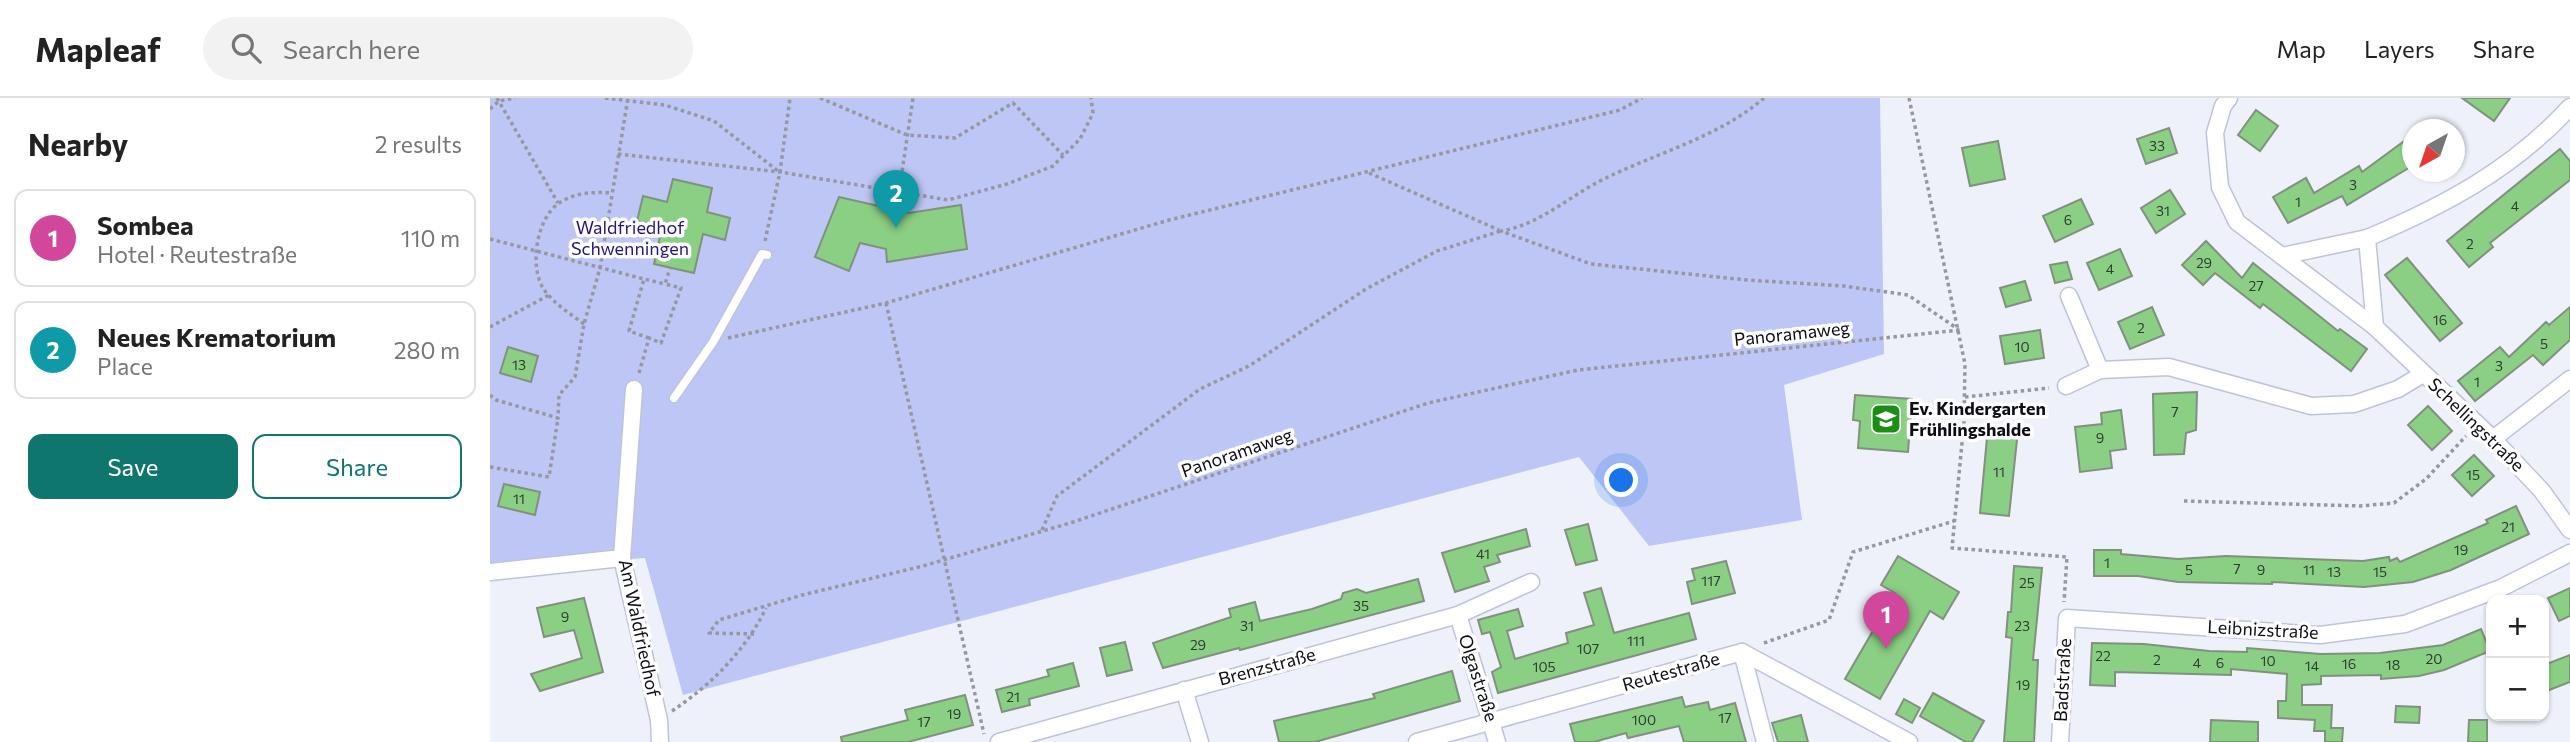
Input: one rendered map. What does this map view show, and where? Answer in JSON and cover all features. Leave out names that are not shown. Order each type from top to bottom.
[{"type":"street","name":"Schellingstraße","points":[[2229,98],[2223,106],[2215,133],[2220,187],[2237,222],[2375,327],[2493,439],[2542,491],[2570,530]]},
{"type":"street","points":[[2282,256],[2367,238],[2465,193],[2525,151],[2570,107]]},
{"type":"street","points":[[2367,238],[2375,327]]},
{"type":"street","points":[[2069,296],[2100,370]]},
{"type":"street","points":[[2066,386],[2100,370],[2169,367],[2311,406],[2354,404],[2398,388],[2423,374]]},
{"type":"street","points":[[2493,439],[2570,379]]},
{"type":"street","name":"Am Waldfriedhof","points":[[634,389],[622,558],[659,720],[660,742]]},
{"type":"street","name":"Leibnizstraße","points":[[2066,611],[2320,635],[2405,624],[2501,588],[2570,554]]},
{"type":"street","points":[[490,572],[622,558]]},
{"type":"street","name":"Brenzstraße","points":[[999,742],[1458,615],[1531,582]]},
{"type":"street","name":"Badstraße","points":[[2060,742],[2066,611]]},
{"type":"street","name":"Olgastraße","points":[[1458,615],[1497,742]]},
{"type":"street","points":[[1742,652],[1765,742]]},
{"type":"street","name":"Reutestraße","points":[[1418,742],[1742,652],[1909,742]]},
{"type":"street","points":[[1184,690],[1200,742]]},
{"type":"lane","points":[[674,398],[713,342],[764,255]]},
{"type":"path","points":[[490,109],[498,100],[515,98]]},
{"type":"path","points":[[606,98],[665,105],[713,121],[780,172]]},
{"type":"path","points":[[764,255],[780,172],[790,98]]},
{"type":"path","points":[[820,98],[907,135],[955,138],[1013,103],[1063,155]]},
{"type":"path","points":[[900,192],[914,98]]},
{"type":"path","points":[[618,154],[780,172],[948,200],[1007,184],[1053,166],[1080,139],[1094,113],[1091,98]]},
{"type":"path","points":[[713,342],[886,303],[1169,220],[1620,110],[1642,98]]},
{"type":"path","points":[[1041,531],[1057,496],[1200,389],[1249,366],[1366,289],[1437,251],[1501,230],[1521,227],[1605,179],[1697,140],[1764,98]]},
{"type":"path","points":[[1909,98],[1960,330],[1965,364],[1965,397],[1952,548],[2067,557],[2066,611]]},
{"type":"path","points":[[490,467],[549,477],[559,395],[575,377],[584,324],[600,268],[628,99]]},
{"type":"path","points":[[498,100],[558,203]]},
{"type":"path","points":[[1367,172],[1501,230],[1591,264],[1747,281],[1844,286],[1908,295],[1960,330]]},
{"type":"path","points":[[584,324],[542,286],[537,251],[544,221],[558,203],[583,192],[612,192]]},
{"type":"path","points":[[490,239],[681,288],[661,343],[629,331],[644,279]]},
{"type":"path","points":[[665,284],[670,268]]},
{"type":"path","points":[[490,327],[549,295]]},
{"type":"path","points":[[886,303],[985,742]]},
{"type":"path","name":"Panoramaweg","points":[[754,634],[709,633],[719,620],[766,608],[802,594],[945,559],[1041,531],[1429,403],[1578,370],[1960,330]]},
{"type":"path","points":[[634,389],[649,338]]},
{"type":"path","points":[[1965,397],[2066,386]]},
{"type":"path","points":[[490,395],[496,400],[558,418]]},
{"type":"path","points":[[2184,501],[2360,506],[2394,503],[2426,479],[2477,424]]},
{"type":"path","points":[[1742,652],[1829,620],[1853,552],[1954,521]]},
{"type":"path","points":[[659,720],[709,682],[754,634],[766,608]]},
{"type":"green space","name":"Waldfriedhof Schwenningen","points":[[490,98],[1880,98],[1884,354],[1784,385],[1802,520],[1649,546],[1579,457],[683,695],[645,558],[490,568]]},
{"type":"building","points":[[2462,98],[2510,98],[2494,121]]},
{"type":"building","points":[[2256,110],[2278,126],[2260,151],[2238,135]]},
{"type":"building","points":[[2169,128],[2177,153],[2146,164],[2137,139]]},
{"type":"building","points":[[1998,141],[2005,179],[1970,186],[1962,148]]},
{"type":"building","points":[[2402,143],[2402,172],[2347,205],[2342,196],[2288,223],[2273,197],[2306,178],[2314,193],[2359,166],[2362,172]]},
{"type":"building","points":[[2560,149],[2570,161],[2570,180],[2490,243],[2493,247],[2469,267],[2447,241]]},
{"type":"building","points":[[673,179],[712,188],[707,212],[730,218],[725,240],[703,234],[694,273],[654,264],[662,227],[637,221],[643,196],[667,202]]},
{"type":"building","points":[[2170,190],[2185,214],[2156,233],[2141,208]]},
{"type":"building","points":[[839,197],[909,213],[961,205],[967,249],[887,262],[886,249],[860,243],[849,271],[815,257]]},
{"type":"building","points":[[2081,199],[2093,224],[2055,242],[2043,216]]},
{"type":"building","points":[[2206,241],[2242,278],[2253,263],[2338,331],[2340,329],[2367,349],[2351,371],[2263,304],[2260,308],[2215,273],[2203,285],[2182,265]]},
{"type":"building","points":[[2120,249],[2132,276],[2099,290],[2087,263]]},
{"type":"building","points":[[2407,258],[2462,323],[2440,341],[2385,275]]},
{"type":"building","points":[[2067,262],[2072,279],[2055,283],[2050,265]]},
{"type":"building","points":[[2025,281],[2031,300],[2006,307],[2000,288]]},
{"type":"building","points":[[2152,307],[2164,335],[2130,349],[2118,322]]},
{"type":"building","points":[[2570,307],[2570,340],[2543,365],[2533,355],[2475,401],[2458,381],[2500,347],[2509,357],[2546,322],[2549,325]]},
{"type":"building","points":[[2040,330],[2044,358],[2005,364],[2000,336]]},
{"type":"building","points":[[508,347],[538,356],[531,382],[500,373]]},
{"type":"building","points":[[2197,392],[2196,430],[2186,433],[2184,454],[2154,455],[2153,394]]},
{"type":"building","points":[[1855,395],[1912,399],[1908,452],[1858,448],[1860,421],[1853,420]]},
{"type":"building","points":[[2428,406],[2452,431],[2432,450],[2408,425]]},
{"type":"building","points":[[2121,410],[2126,449],[2110,451],[2112,468],[2080,472],[2075,427],[2102,424],[2101,413]]},
{"type":"building","points":[[1988,427],[2018,430],[2009,516],[1980,513]]},
{"type":"building","points":[[2474,455],[2494,476],[2472,496],[2452,475]]},
{"type":"building","points":[[504,484],[540,492],[535,515],[498,506]]},
{"type":"building","points":[[2516,506],[2529,534],[2451,570],[2413,582],[2364,587],[2272,582],[2178,582],[2138,576],[2094,576],[2094,550],[2121,550],[2121,554],[2178,559],[2226,556],[2363,561],[2389,557],[2390,561],[2397,558],[2400,562],[2488,523],[2486,520]]},
{"type":"building","points":[[1588,524],[1597,560],[1576,565],[1565,530]]},
{"type":"building","points":[[1526,529],[1530,546],[1497,555],[1500,562],[1484,567],[1489,581],[1455,592],[1442,553]]},
{"type":"building","points":[[1898,556],[1959,592],[1943,619],[1930,611],[1880,699],[1845,679],[1895,593],[1881,585]]},
{"type":"building","points":[[1726,561],[1735,593],[1692,604],[1687,582],[1695,580],[1692,569]]},
{"type":"building","points":[[2014,566],[2042,568],[2033,660],[2038,660],[2034,742],[2004,742],[2012,638],[2006,637],[2008,612],[2011,612]]},
{"type":"building","points":[[1418,579],[1424,601],[1240,650],[1239,648],[1163,668],[1153,643],[1231,617],[1229,609],[1255,602],[1260,621],[1312,609],[1341,599],[1343,593],[1357,589],[1366,593]]},
{"type":"building","points":[[1601,588],[1614,633],[1689,613],[1696,639],[1498,693],[1492,672],[1501,667],[1490,632],[1482,634],[1478,620],[1518,609],[1523,626],[1507,631],[1515,659],[1568,643],[1566,633],[1594,625],[1584,593]]},
{"type":"building","points":[[2570,588],[2570,616],[2559,621],[2549,598]]},
{"type":"building","points":[[584,598],[603,672],[540,691],[531,674],[582,658],[574,630],[544,637],[537,608]]},
{"type":"building","points":[[2481,629],[2486,641],[2486,653],[2444,670],[2419,676],[2381,679],[2381,675],[2321,676],[2321,684],[2302,685],[2302,705],[2332,705],[2331,728],[2343,728],[2342,742],[2325,742],[2325,731],[2314,731],[2315,720],[2278,718],[2278,701],[2286,701],[2287,674],[2231,669],[2231,675],[2115,672],[2115,686],[2090,685],[2092,643],[2144,644],[2209,651],[2247,652],[2247,648],[2321,654],[2380,653],[2443,645]]},
{"type":"building","points":[[1125,642],[1132,670],[1107,676],[1100,648]]},
{"type":"building","points":[[2570,655],[2570,682],[2549,690],[2549,663]]},
{"type":"building","points":[[1073,663],[1079,686],[1029,699],[1030,705],[1002,712],[996,690],[1049,676],[1047,670]]},
{"type":"building","points":[[1452,671],[1460,701],[1315,742],[1279,742],[1274,721],[1375,698],[1373,694]]},
{"type":"building","points":[[1933,693],[1984,721],[1972,742],[1966,742],[1920,716]]},
{"type":"building","points":[[965,695],[973,725],[908,742],[842,742],[841,737],[908,720],[905,710]]},
{"type":"building","points":[[1682,697],[1685,707],[1708,702],[1710,710],[1735,703],[1746,742],[1684,742],[1679,726],[1628,738],[1626,733],[1594,742],[1575,742],[1570,724]]},
{"type":"building","points":[[1904,699],[1920,708],[1912,723],[1896,714]]},
{"type":"building","points":[[2396,706],[2420,707],[2419,723],[2395,722]]},
{"type":"building","points":[[1801,715],[1808,742],[1778,742],[1772,723]]},
{"type":"building","points":[[2211,720],[2258,722],[2258,742],[2210,742]]},
{"type":"building","points":[[2469,720],[2486,720],[2487,742],[2468,742]]},
{"type":"place","name":"Neues Krematorium","points":[[896,228]]},
{"type":"place","name":"Ev. Kindergarten Frühlingshalde","points":[[1886,419]]},
{"type":"place","name":"Sombea","points":[[1886,649]]}]
